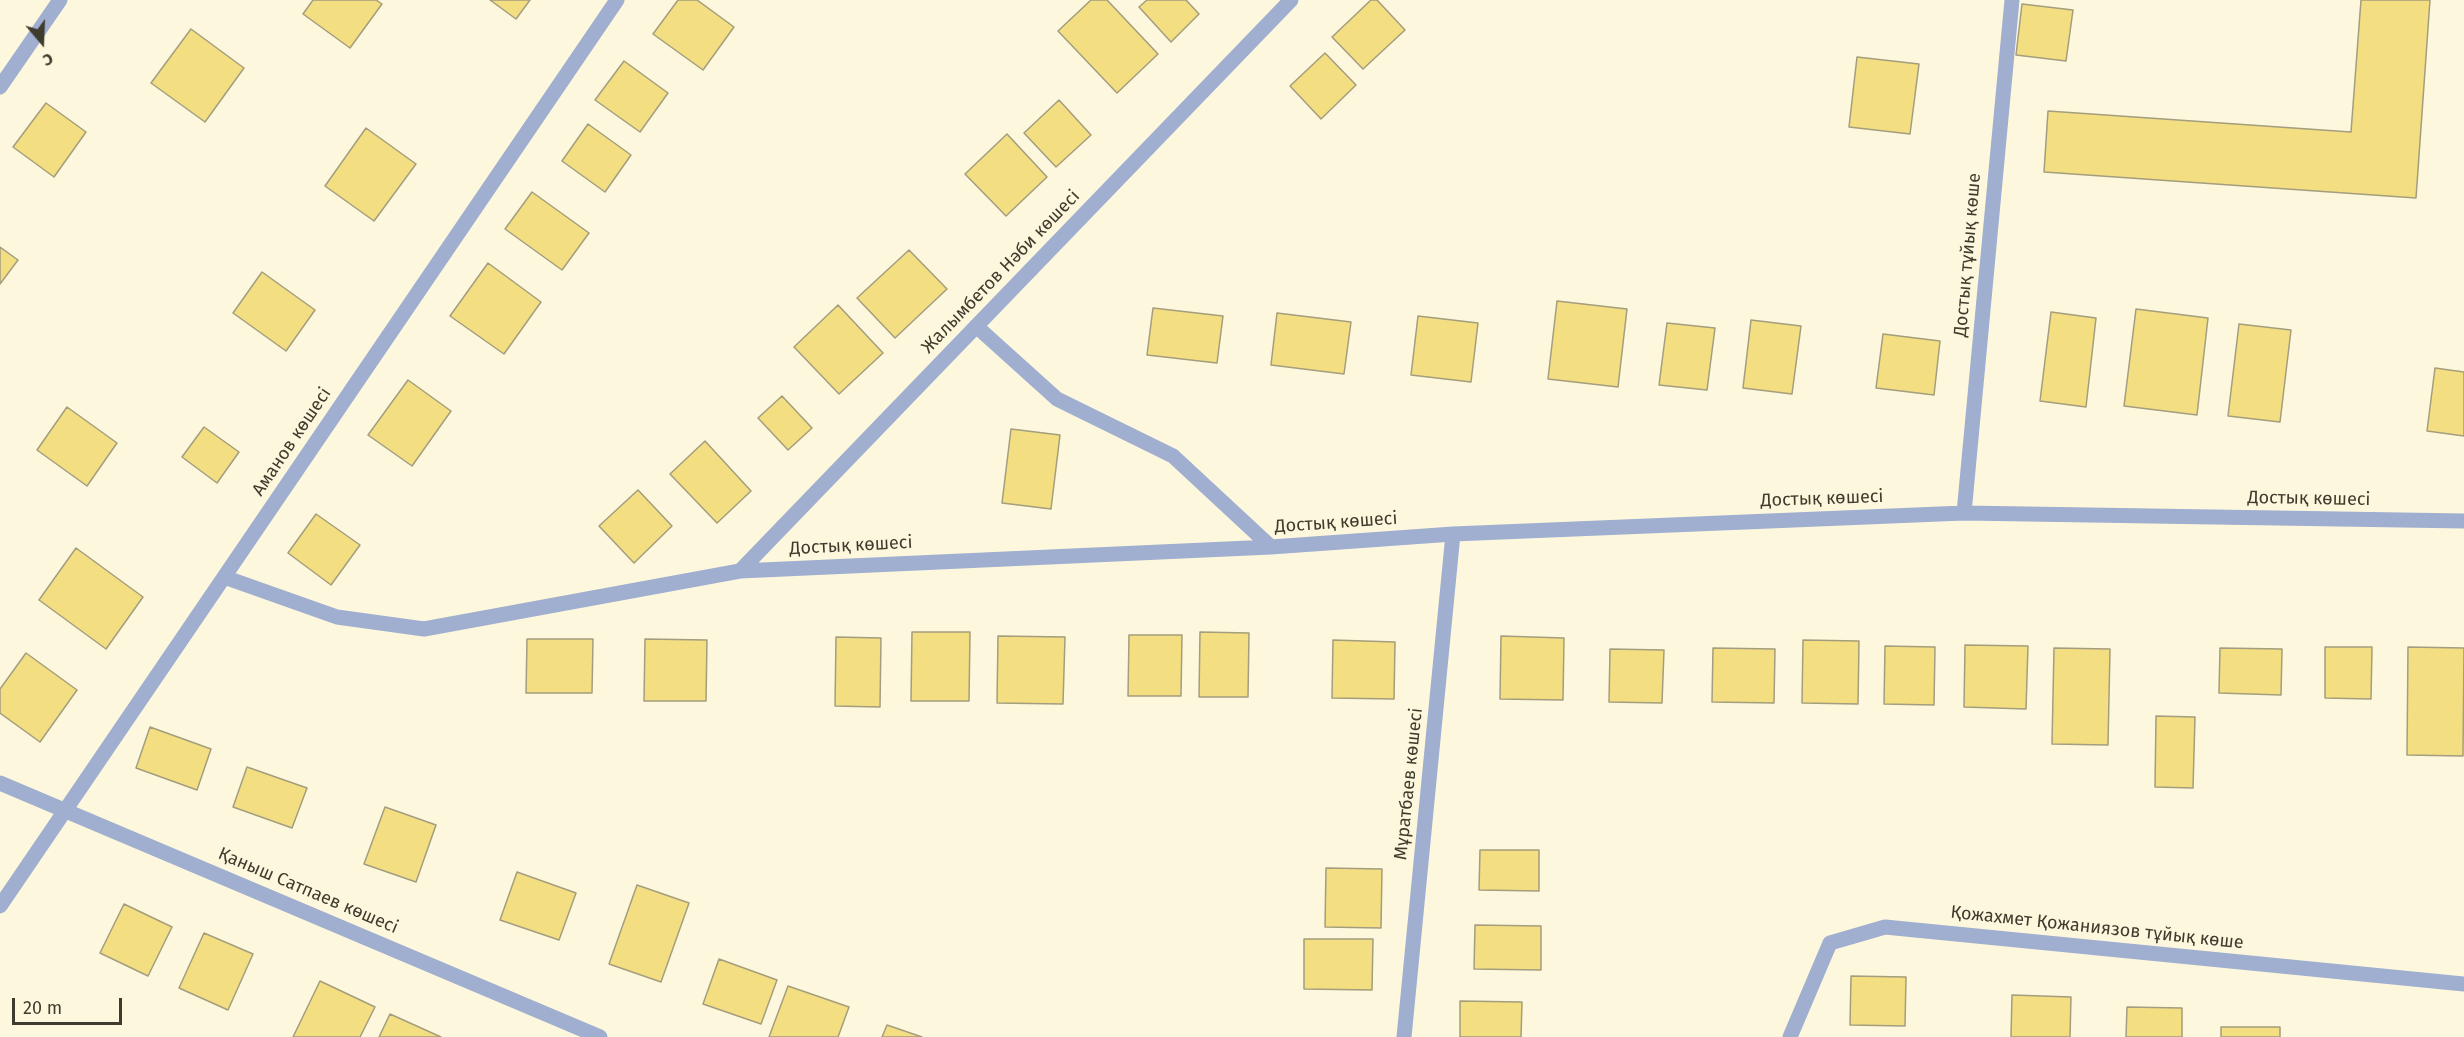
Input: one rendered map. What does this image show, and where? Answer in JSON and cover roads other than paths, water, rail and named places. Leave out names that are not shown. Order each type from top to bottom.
[{"type":"street","points":[[0,87],[60,0]]},
{"type":"street","name":"Аманов көшесі","points":[[0,906],[617,0]]},
{"type":"street","name":"Жалымбетов Нәби көшесі","points":[[740,570],[1291,0]]},
{"type":"street","name":"Достық тұйық көше","points":[[1964,513],[2012,0]]},
{"type":"street","points":[[976,326],[1057,399],[1173,456],[1271,547]]},
{"type":"street","name":"Достық көшесі","points":[[224,577],[337,617],[424,629],[740,570],[1271,547],[1453,534],[1964,513],[2464,521]]},
{"type":"street","name":"Мұратбаев көшесі","points":[[1404,1037],[1453,534]]},
{"type":"street","name":"Қаныш Сатпаев көшесі","points":[[0,783],[65,808],[600,1037]]},
{"type":"street","name":"Қожахмет Қожаниязов тұйық көше","points":[[1790,1037],[1830,943],[1885,927],[2464,984]]}]
